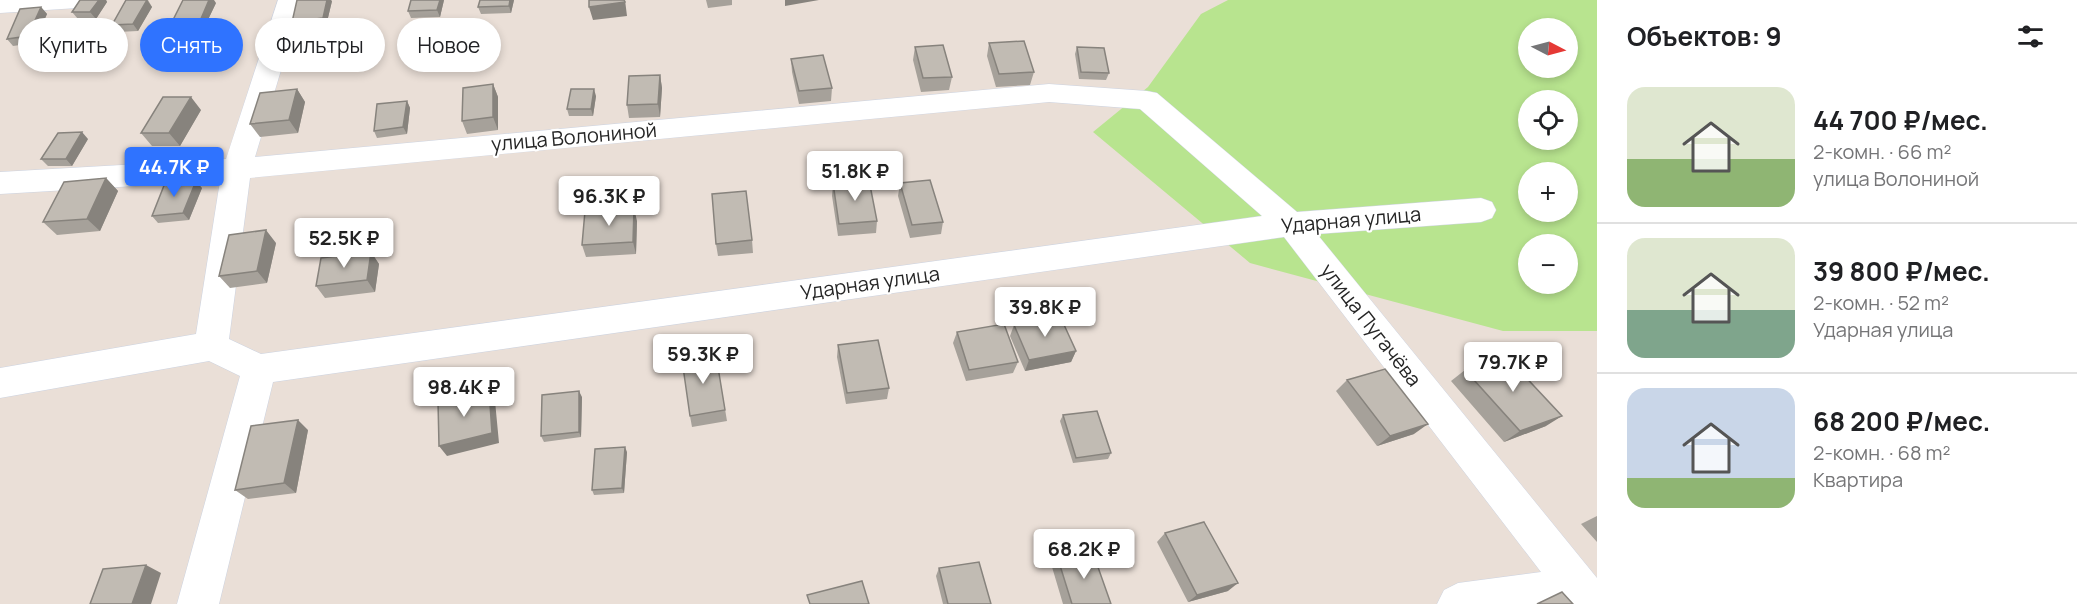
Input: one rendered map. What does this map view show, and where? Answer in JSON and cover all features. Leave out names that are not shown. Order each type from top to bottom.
[{"type":"street","points":[[0,5],[77,0]]},
{"type":"street","points":[[210,346],[237,169],[290,0]]},
{"type":"street","name":"улица Волониной","points":[[0,183],[237,169],[1049,93],[1147,100]]},
{"type":"street","name":"улица Пугачёва","points":[[1147,100],[1291,224],[1584,595]]},
{"type":"street","name":"Ударная улица","points":[[259,369],[1291,224],[1481,210]]},
{"type":"street","points":[[0,383],[210,346],[259,369],[198,604]]},
{"type":"street","points":[[1458,604],[1584,595]]},
{"type":"green space","points":[[1228,0],[1597,0],[1597,331],[1503,331],[1250,263],[1093,132],[1148,87],[1201,14]]},
{"type":"building","points":[[80,0],[99,0],[90,12],[72,12]]},
{"type":"building","points":[[126,0],[147,0],[133,24],[128,24],[128,18],[116,18]]},
{"type":"building","points":[[183,0],[209,0],[201,18],[174,18]]},
{"type":"building","points":[[297,0],[327,0],[323,18],[293,18]]},
{"type":"building","points":[[411,0],[440,0],[437,10],[408,11]]},
{"type":"building","points":[[480,0],[510,0],[509,6],[478,7]]},
{"type":"building","points":[[589,0],[624,0],[625,2],[589,7]]},
{"type":"building","points":[[41,7],[36,18],[18,18],[18,37],[7,39],[20,9]]},
{"type":"building","points":[[1024,41],[1034,72],[999,74],[989,43]]},
{"type":"building","points":[[943,45],[952,77],[923,78],[915,47]]},
{"type":"building","points":[[1077,47],[1104,48],[1109,73],[1081,72]]},
{"type":"building","points":[[823,55],[832,88],[799,91],[791,59]]},
{"type":"building","points":[[660,75],[658,104],[627,105],[629,76]]},
{"type":"building","points":[[493,84],[493,117],[462,121],[463,88]]},
{"type":"building","points":[[297,89],[289,120],[250,124],[260,93]]},
{"type":"building","points":[[571,89],[594,89],[591,109],[567,109]]},
{"type":"building","points":[[163,97],[191,97],[169,133],[141,133]]},
{"type":"building","points":[[407,101],[403,127],[374,131],[377,104]]},
{"type":"building","points":[[82,132],[66,159],[41,159],[58,133]]},
{"type":"building","points":[[106,178],[87,219],[43,222],[64,182]]},
{"type":"building","points":[[869,180],[877,221],[839,224],[833,183]]},
{"type":"building","points":[[930,180],[943,222],[912,225],[900,183]]},
{"type":"building","points":[[196,181],[183,213],[152,216],[165,183]]},
{"type":"building","points":[[746,191],[752,240],[716,244],[712,194]]},
{"type":"building","points":[[634,208],[633,242],[582,245],[585,211]]},
{"type":"building","points":[[266,230],[257,271],[219,276],[229,235]]},
{"type":"building","points":[[371,252],[367,280],[316,286],[321,258]]},
{"type":"building","points":[[1060,316],[1076,351],[1029,360],[1014,325]]},
{"type":"building","points":[[1004,324],[1018,362],[969,370],[957,332]]},
{"type":"building","points":[[878,340],[889,388],[847,393],[838,345]]},
{"type":"building","points":[[716,355],[725,410],[690,416],[682,360]]},
{"type":"building","points":[[1506,356],[1562,416],[1520,431],[1465,370]]},
{"type":"building","points":[[1385,369],[1428,424],[1390,436],[1347,380]]},
{"type":"building","points":[[489,390],[492,433],[439,446],[438,402]]},
{"type":"building","points":[[579,391],[579,432],[541,436],[542,395]]},
{"type":"building","points":[[1097,411],[1111,453],[1076,458],[1063,415]]},
{"type":"building","points":[[298,420],[284,483],[235,490],[251,426]]},
{"type":"building","points":[[625,447],[622,488],[592,490],[595,449]]},
{"type":"building","points":[[1204,522],[1238,583],[1197,595],[1165,533]]},
{"type":"building","points":[[1093,553],[1111,604],[1072,604],[1058,559]]},
{"type":"building","points":[[979,562],[991,604],[948,604],[939,568]]},
{"type":"building","points":[[146,565],[132,604],[90,604],[103,569]]},
{"type":"building","points":[[862,581],[869,604],[810,604],[807,595]]},
{"type":"building","points":[[1562,592],[1573,604],[1537,604]]}]
